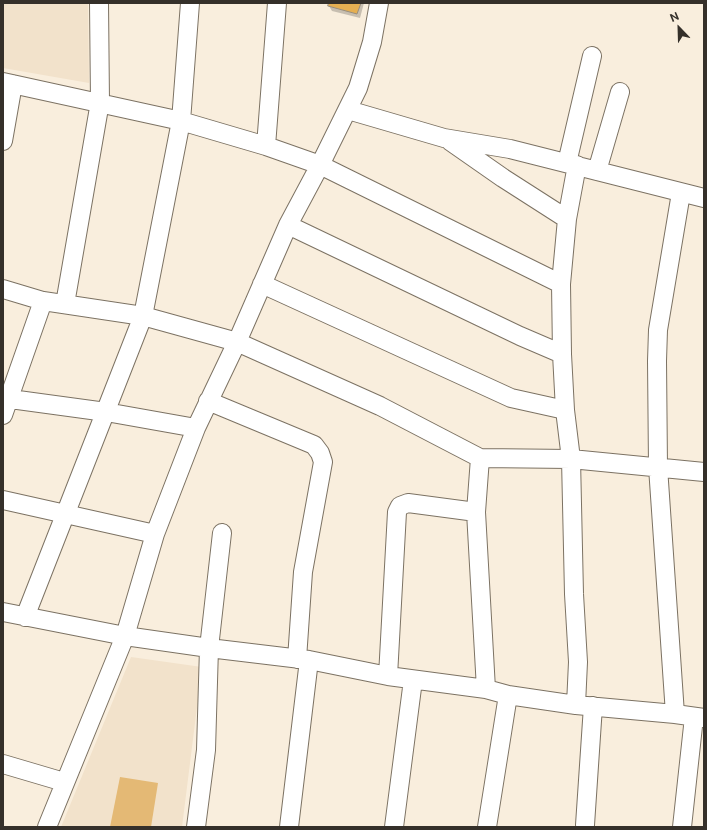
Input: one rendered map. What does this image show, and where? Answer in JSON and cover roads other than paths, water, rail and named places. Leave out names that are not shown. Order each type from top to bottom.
[{"type":"street","points":[[65,304],[100,102],[99,3]]},
{"type":"street","points":[[25,617],[143,316],[181,120],[190,3]]},
{"type":"street","points":[[266,146],[277,3]]},
{"type":"street","points":[[47,827],[64,782],[125,636],[155,534],[196,428],[237,342],[288,225],[358,88],[372,42],[379,3]]},
{"type":"street","points":[[585,825],[584,706],[578,662],[574,594],[571,460],[565,410],[562,354],[561,284],[572,164],[592,56]]},
{"type":"street","points":[[3,141],[8,83],[181,120],[266,146],[320,165],[561,284]]},
{"type":"street","points":[[597,171],[620,92]]},
{"type":"street","points":[[348,110],[444,138],[510,149],[704,198]]},
{"type":"street","points":[[444,138],[567,219]]},
{"type":"street","points":[[675,714],[658,467],[658,330],[680,193]]},
{"type":"street","points":[[288,225],[513,333],[562,354]]},
{"type":"street","points":[[262,284],[511,398],[565,410]]},
{"type":"street","points":[[3,290],[43,301],[143,316],[237,342],[380,406],[480,458],[571,460],[704,472]]},
{"type":"street","points":[[43,301],[5,404],[106,412],[196,428]]},
{"type":"street","points":[[208,401],[314,445],[320,453],[323,462],[303,572],[303,660],[290,827]]},
{"type":"street","points":[[480,458],[476,512],[486,689]]},
{"type":"street","points":[[3,500],[155,534]]},
{"type":"street","points":[[388,676],[397,512],[400,506],[408,503],[476,512]]},
{"type":"street","points":[[196,827],[206,750],[209,648],[222,533]]},
{"type":"street","points":[[3,612],[125,636],[303,660],[413,680],[486,689],[508,695],[584,706],[675,714],[699,718],[682,827]]},
{"type":"street","points":[[394,827],[413,680]]},
{"type":"street","points":[[487,827],[508,695]]},
{"type":"street","points":[[3,764],[64,782]]}]
